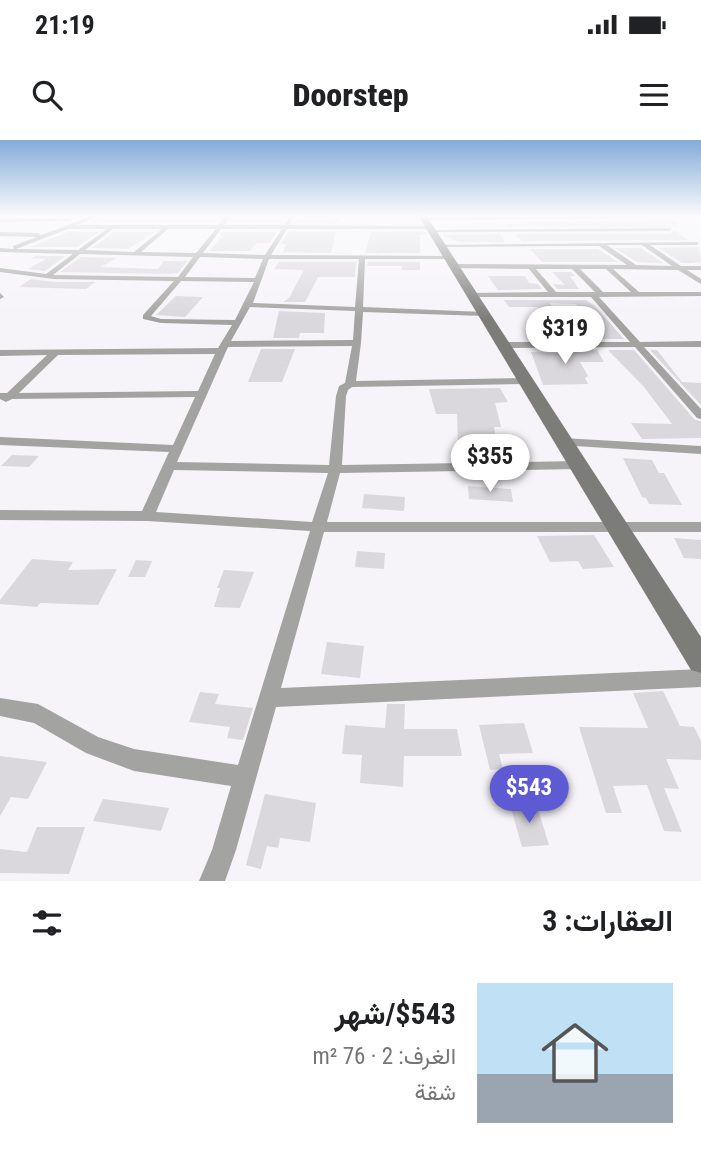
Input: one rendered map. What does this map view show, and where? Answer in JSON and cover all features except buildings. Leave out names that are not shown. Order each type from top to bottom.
[{"type":"main road","points":[[443,250],[701,661]]},
{"type":"street","points":[[2,250],[199,256],[362,257],[389,250]]},
{"type":"street","points":[[135,254],[140,250]]},
{"type":"street","points":[[204,250],[146,317],[161,321],[237,323]]},
{"type":"street","points":[[146,516],[223,348],[248,305],[256,280],[272,250]]},
{"type":"street","points":[[482,250],[541,267],[701,268]]},
{"type":"street","points":[[609,250],[635,268]]},
{"type":"street","points":[[653,250],[701,282]]},
{"type":"street","points":[[47,276],[81,251]]},
{"type":"street","points":[[350,384],[357,343],[362,257]]},
{"type":"street","points":[[533,263],[555,296]]},
{"type":"street","points":[[575,268],[701,416]]},
{"type":"street","points":[[608,268],[637,295]]},
{"type":"street","points":[[0,270],[47,276],[256,280]]},
{"type":"street","points":[[471,295],[701,294]]},
{"type":"street","points":[[248,305],[357,307],[484,314]]},
{"type":"street","points":[[0,353],[357,343]]},
{"type":"street","points":[[503,345],[701,344]]},
{"type":"street","points":[[0,404],[5,396],[54,353]]},
{"type":"street","points":[[212,881],[225,850],[243,778],[335,469],[344,388],[350,384],[526,381]]},
{"type":"street","points":[[5,396],[203,394]]},
{"type":"street","points":[[0,441],[176,449]]},
{"type":"street","points":[[564,442],[700,451]]},
{"type":"street","points":[[168,466],[335,469],[579,465]]},
{"type":"street","points":[[0,515],[146,516],[318,527],[701,527]]},
{"type":"street","points":[[267,698],[701,678]]},
{"type":"street","points":[[0,707],[38,714],[93,746],[134,760],[243,778]]}]
